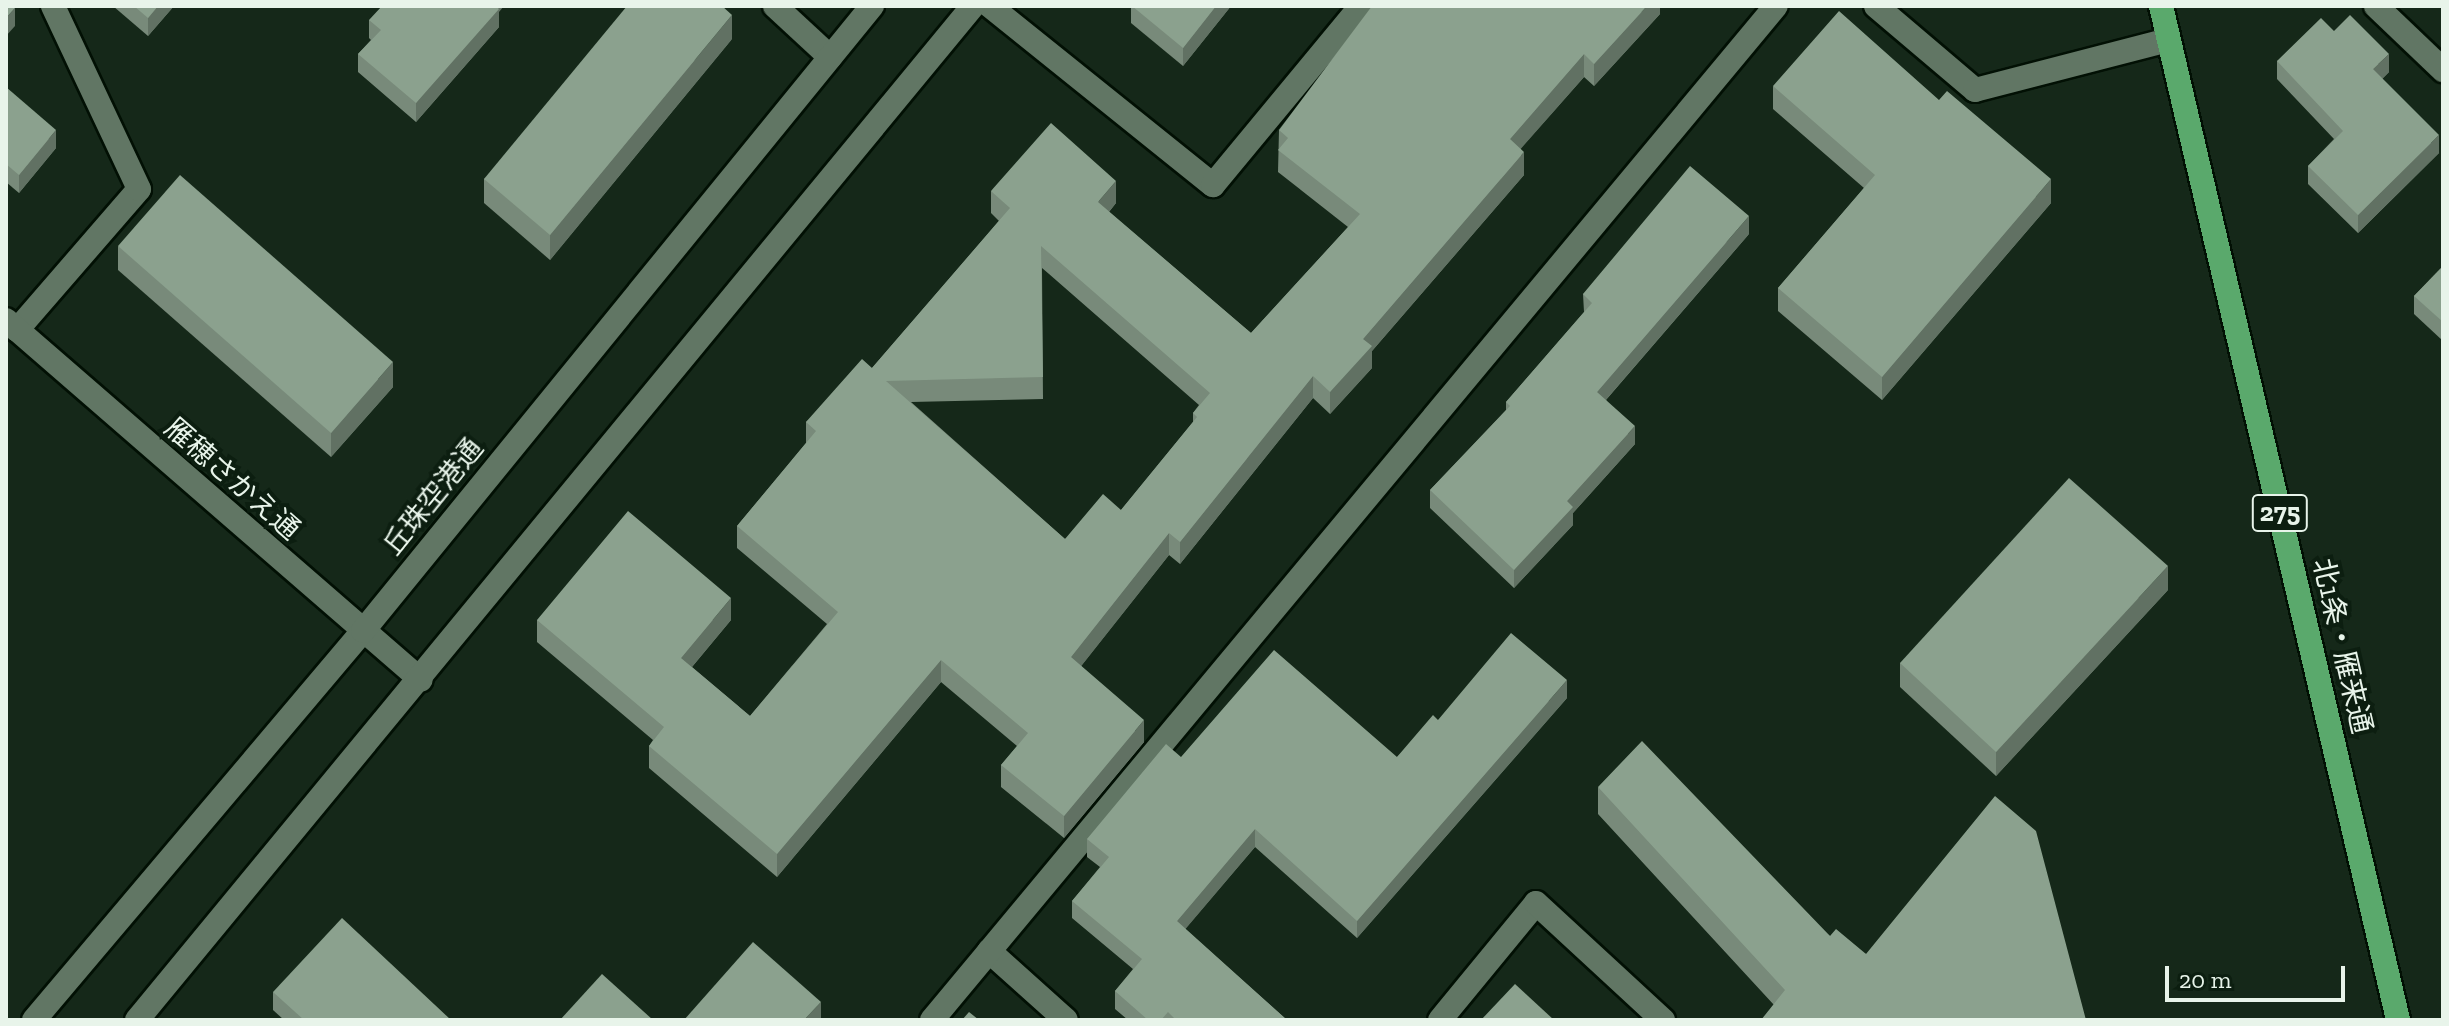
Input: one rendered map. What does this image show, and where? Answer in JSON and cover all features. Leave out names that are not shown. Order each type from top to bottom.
[{"type":"highway","name":"北1条・雁来通","points":[[2161,6],[2398,1020]]},
{"type":"street","points":[[12,325],[139,189],[53,6]]},
{"type":"street","points":[[775,6],[830,57]]},
{"type":"street","name":"丘珠空港通","points":[[34,1020],[363,631],[872,6]]},
{"type":"street","points":[[137,1020],[421,680],[973,6]]},
{"type":"street","points":[[990,6],[1213,185],[1361,6]]},
{"type":"street","points":[[932,1020],[1776,6]]},
{"type":"street","points":[[1876,6],[1975,90],[2169,40]]},
{"type":"street","points":[[2376,6],[2443,70]]},
{"type":"street","name":"雁穂さかえ通","points":[[12,325],[421,680]]},
{"type":"street","points":[[1440,1020],[1536,903],[1663,1020]]},
{"type":"street","points":[[989,951],[1066,1020]]},
{"type":"building","points":[[6,6],[15,8],[6,18]]},
{"type":"building","points":[[134,6],[158,6],[148,18]]},
{"type":"building","points":[[382,6],[496,6],[499,9],[416,103],[358,54],[381,30],[369,20]]},
{"type":"building","points":[[627,6],[722,6],[732,15],[550,235],[484,179]]},
{"type":"building","points":[[1132,6],[1216,6],[1183,48]]},
{"type":"building","points":[[1372,6],[1647,6],[1594,64],[1584,54],[1510,139],[1524,152],[1363,339],[1372,346],[1330,392],[1313,376],[1180,542],[1169,533],[1071,657],[1144,720],[1064,816],[1001,765],[1028,733],[941,660],[777,854],[649,746],[664,727],[537,620],[628,511],[731,598],[681,658],[750,716],[838,612],[737,526],[816,431],[806,422],[862,359],[872,368],[1010,208],[991,191],[1051,123],[1116,181],[1098,202],[1251,333],[1360,214],[1278,150],[1288,138],[1279,130]],"holes":[[[1041,246],[1210,393],[1193,413],[1197,417],[1121,510],[1103,494],[1065,539],[886,381],[1043,377]]]},
{"type":"building","points":[[1839,11],[1939,100],[1947,91],[2051,179],[1882,377],[1778,288],[1875,175],[1773,86]]},
{"type":"building","points":[[2350,15],[2389,54],[2373,69],[2439,135],[2358,215],[2308,166],[2343,131],[2277,61],[2321,18],[2334,31]]},
{"type":"building","points":[[6,87],[56,130],[19,175],[6,164]]},
{"type":"building","points":[[1690,166],[1749,216],[1597,392],[1635,426],[1567,501],[1573,507],[1514,570],[1430,490],[1510,406],[1506,402],[1592,303],[1583,294]]},
{"type":"building","points":[[180,175],[393,362],[331,433],[118,246]]},
{"type":"building","points":[[2443,266],[2443,322],[2414,296]]},
{"type":"building","points":[[2069,478],[2168,566],[1996,752],[1900,663]]},
{"type":"building","points":[[1511,633],[1567,680],[1357,921],[1255,829],[1177,921],[1287,1020],[1176,1020],[1168,1012],[1161,1020],[1148,1020],[1115,991],[1142,959],[1072,901],[1109,857],[1087,839],[1166,744],[1181,757],[1274,650],[1397,757],[1433,715],[1438,720]]},
{"type":"building","points":[[1642,741],[1830,936],[1836,929],[1866,954],[1995,796],[2036,831],[2086,1020],[1761,1020],[1785,990],[1598,787]]},
{"type":"building","points":[[342,918],[451,1020],[304,1020],[273,992]]},
{"type":"building","points":[[753,942],[821,1002],[804,1020],[684,1020]]},
{"type":"building","points":[[602,974],[653,1020],[560,1020]]},
{"type":"building","points":[[1515,984],[1554,1020],[1481,1020]]},
{"type":"building","points":[[969,1012],[979,1020],[962,1020]]}]
